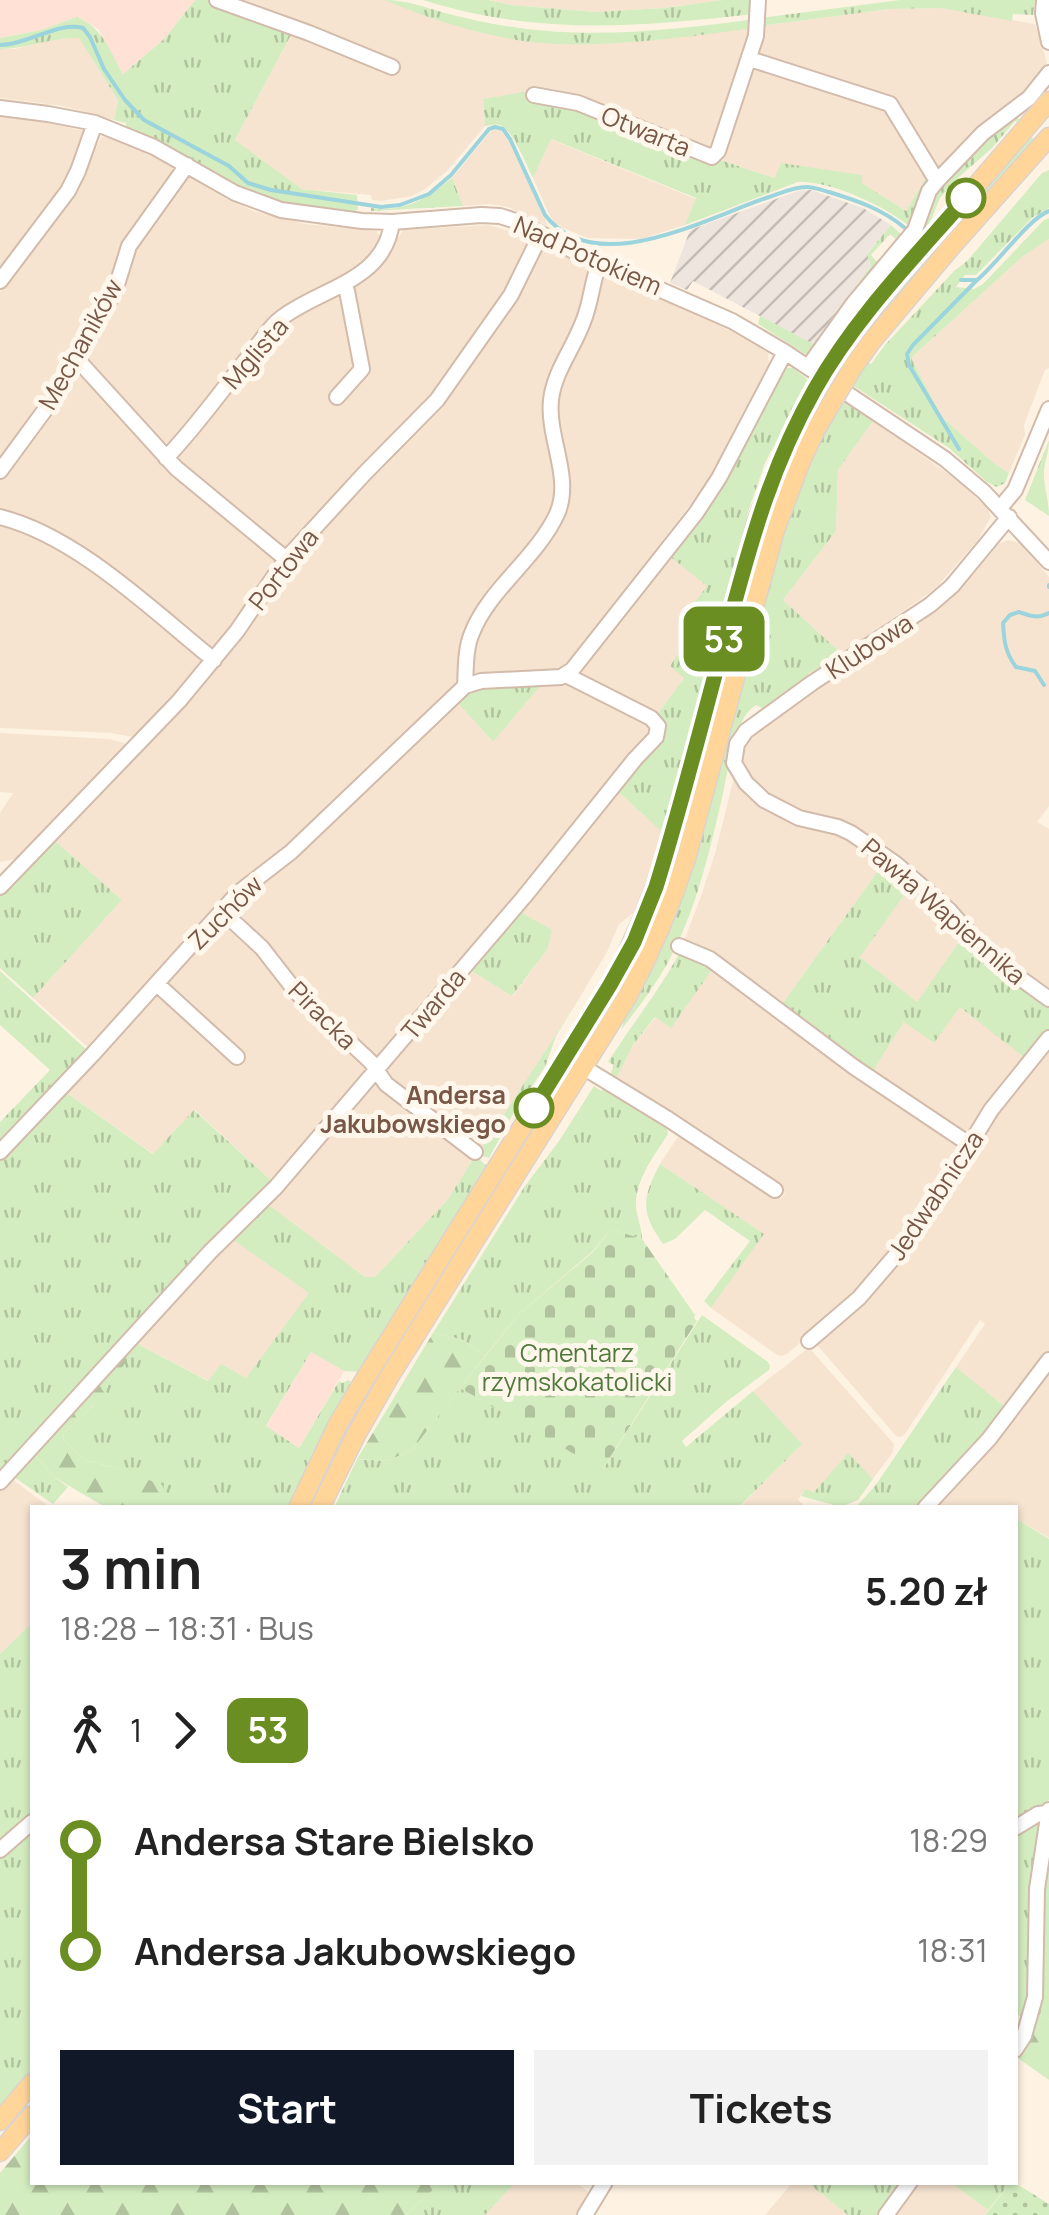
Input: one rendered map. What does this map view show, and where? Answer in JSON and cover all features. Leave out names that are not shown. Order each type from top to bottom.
[{"type":"main road","points":[[299,1505],[347,1410],[634,942],[667,852],[756,524],[800,418],[836,356],[883,294],[1043,117],[1049,101]]},
{"type":"main road","points":[[321,1505],[380,1393],[627,997],[649,954],[686,859],[775,530],[816,429],[853,367],[894,315],[1049,137]]},
{"type":"main road","points":[[1009,182],[1049,158]]},
{"type":"main road","points":[[0,2121],[30,2086]]},
{"type":"main road","points":[[0,2152],[30,2117]]},
{"type":"street","points":[[216,0],[309,32],[392,67]]},
{"type":"street","name":"Otwarta","points":[[534,94],[578,103],[712,156],[718,151],[750,59],[758,0]]},
{"type":"street","points":[[1044,0],[1049,42]]},
{"type":"street","points":[[750,59],[890,104],[937,180]]},
{"type":"street","points":[[808,367],[853,304],[915,230],[928,192],[937,180],[983,134],[1030,98],[1049,73]]},
{"type":"street","name":"Nad Potokiem","points":[[0,108],[95,123],[154,146],[234,193],[281,210],[392,222],[491,215],[510,219],[715,313],[785,352],[946,459],[1005,513],[1049,562]]},
{"type":"street","points":[[0,281],[68,192],[95,123]]},
{"type":"street","name":"Mechaników","points":[[0,470],[50,402],[116,291],[129,246],[186,165]]},
{"type":"street","name":"Mglista","points":[[166,458],[274,324],[362,273],[386,246],[392,222]]},
{"type":"street","name":"Portowa","points":[[0,887],[179,700],[237,631],[286,559],[448,386],[511,294],[541,234]]},
{"type":"street","points":[[599,263],[582,326],[552,393],[550,415],[562,486],[560,506],[540,544],[472,631],[465,686],[481,681],[566,676],[696,513],[785,352]]},
{"type":"street","points":[[337,398],[362,369],[344,286]]},
{"type":"street","points":[[76,358],[166,458],[286,559]]},
{"type":"street","name":"Klubowa","points":[[736,769],[735,750],[740,736],[930,605],[958,578],[1005,513],[1049,409]]},
{"type":"street","points":[[0,517],[28,526],[96,565],[214,660]]},
{"type":"street","name":"Twarda","points":[[0,1482],[210,1252],[276,1186],[656,737],[658,726],[652,718],[566,676]]},
{"type":"street","name":"Zuchów","points":[[0,1152],[238,893],[291,852],[465,686]]},
{"type":"street","name":"Pawła Wapiennika","points":[[736,769],[754,793],[775,807],[799,818],[838,827],[887,857],[949,910],[988,955],[1049,999]]},
{"type":"street","name":"Piracka","points":[[222,911],[262,948],[297,993],[371,1062],[386,1084],[474,1152]]},
{"type":"street","points":[[679,946],[710,959],[854,1067],[969,1144]]},
{"type":"street","points":[[157,984],[236,1057]]},
{"type":"street","name":"Jedwabnicza","points":[[809,1342],[860,1298],[895,1256],[927,1214],[991,1110],[1049,1038]]},
{"type":"street","points":[[584,1067],[775,1190]]},
{"type":"street","points":[[928,1505],[990,1439],[1049,1360]]},
{"type":"street","points":[[1018,1826],[1048,1812],[1037,1889],[1035,1997],[1018,2045]]},
{"type":"street","points":[[0,1850],[30,1824]]},
{"type":"street","points":[[585,2215],[603,2185]]},
{"type":"street","points":[[886,2215],[908,2185]]},
{"type":"shaded area","points":[[0,0],[195,0],[164,39],[123,74],[98,29],[78,17],[0,38]]},
{"type":"shaded area","points":[[227,0],[384,0],[479,32],[554,44],[634,42],[754,28],[712,152],[483,99],[485,126],[447,171],[412,196],[382,201],[372,200],[371,195],[302,189],[235,140],[293,31]]},
{"type":"shaded area","points":[[488,0],[723,0],[596,12]]},
{"type":"shaded area","points":[[941,8],[1035,24],[1047,69],[939,172],[886,96],[765,61],[755,53],[760,26],[890,9]]},
{"type":"shaded area","points":[[58,37],[79,37],[118,100],[114,120],[63,106],[0,98],[0,49],[15,49]]},
{"type":"shaded area","points":[[754,65],[883,104],[928,174],[906,211],[862,183],[862,176],[776,178],[720,160]]},
{"type":"shaded area","points":[[0,117],[85,131],[65,188],[0,274]]},
{"type":"shaded area","points":[[495,129],[508,140],[548,226],[508,207],[463,206],[452,178]]},
{"type":"shaded area","points":[[101,137],[151,155],[173,167],[176,174],[47,400],[0,464],[0,292],[73,194],[92,148],[96,148]]},
{"type":"shaded area","points":[[550,139],[696,199],[685,225],[641,239],[588,238],[555,223],[533,178]]},
{"type":"shaded area","points":[[188,176],[256,212],[305,224],[376,231],[384,240],[361,270],[279,317],[171,446],[144,428],[83,359],[130,251]]},
{"type":"shaded area","points":[[811,190],[863,208],[891,225],[867,253],[871,266],[813,344],[693,281],[687,290],[670,283],[690,230],[798,191]]},
{"type":"shaded area","points":[[488,225],[521,234],[531,241],[509,292],[446,384],[291,546],[277,547],[172,457],[277,326],[341,292],[361,375],[351,287],[391,249],[403,230]]},
{"type":"shaded area","points":[[1049,239],[1049,368],[1024,425],[1025,435],[1009,473],[942,417],[911,358],[1022,257]]},
{"type":"shaded area","points":[[544,246],[590,269],[584,314],[553,380],[559,485],[554,513],[482,609],[461,682],[91,1050],[33,998],[122,900],[53,839],[293,557],[302,552],[421,421]]},
{"type":"shaded area","points":[[602,274],[732,332],[768,353],[769,364],[706,484],[565,667],[560,672],[472,679],[473,640],[478,627],[559,515],[553,404]]},
{"type":"shaded area","points":[[73,372],[84,374],[273,552],[276,566],[233,630],[212,651],[97,562],[0,513],[0,476]]},
{"type":"shaded area","points":[[873,421],[957,480],[988,509],[991,517],[977,541],[936,588],[842,654],[783,600],[836,531],[838,470]]},
{"type":"shaded area","points":[[0,520],[76,554],[207,661],[138,738],[111,733],[0,728]]},
{"type":"shaded area","points":[[1008,540],[1020,543],[1049,577],[1049,806],[1037,822],[1049,829],[1049,995],[991,953],[899,861],[765,797],[737,764],[742,741],[947,599],[999,544]]},
{"type":"shaded area","points":[[668,555],[708,586],[680,623],[692,635],[684,678],[656,716],[581,678],[579,672]]},
{"type":"shaded area","points":[[565,682],[648,721],[650,734],[524,893],[378,1060],[299,990],[232,912],[232,907],[455,700],[493,742],[543,683]]},
{"type":"shaded area","points":[[0,733],[110,739],[124,743],[127,748],[21,858],[0,862],[0,813],[13,793],[0,792]]},
{"type":"shaded area","points":[[737,775],[743,784],[835,830],[885,861],[780,1007],[683,944],[715,854]]},
{"type":"shaded area","points":[[614,788],[662,832],[637,910],[619,924],[577,1002],[479,1153],[385,1080],[383,1069],[470,970],[513,996],[547,950],[517,910]]},
{"type":"shaded area","points":[[912,884],[946,913],[964,935],[917,1003],[859,956]]},
{"type":"shaded area","points":[[226,920],[371,1067],[275,1184],[195,1110],[154,1154],[64,1091]]},
{"type":"shaded area","points":[[714,967],[961,1148],[911,1227],[855,1295],[782,1356],[711,1308],[763,1234],[660,1164],[677,1138],[689,1135],[781,1199],[785,1193],[615,1081],[633,1045],[656,1017],[671,1027]]},
{"type":"shaded area","points":[[960,1006],[1026,1059],[966,1136],[871,1074],[904,1022]]},
{"type":"shaded area","points":[[1049,1045],[1049,1352],[1009,1410],[956,1367],[985,1324],[980,1320],[905,1434],[896,1436],[817,1345],[818,1341],[862,1302],[995,1113]]},
{"type":"shaded area","points":[[376,1081],[475,1156],[448,1199],[375,1277],[365,1277],[265,1202]]},
{"type":"shaded area","points":[[229,1237],[310,1293],[246,1378],[209,1381],[132,1341]]},
{"type":"shaded area","points":[[807,1349],[811,1350],[894,1444],[893,1452],[873,1479],[848,1454],[814,1492],[805,1489],[798,1500],[802,1505],[742,1505],[801,1444],[753,1391]]},
{"type":"shaded area","points":[[311,1352],[344,1371],[299,1448],[266,1427]]},
{"type":"shaded area","points":[[1049,1366],[1049,1538],[1018,1520],[1018,1505],[932,1505]]},
{"type":"shaded area","points":[[9,1477],[47,1505],[30,1505],[30,1625],[0,1654],[0,1487]]},
{"type":"shaded area","points":[[513,2185],[579,2185],[593,2196],[581,2215],[485,2215]]},
{"type":"shaded area","points":[[790,2185],[810,2185],[848,2215],[765,2215]]},
{"type":"shaded area","points":[[912,2185],[954,2185],[988,2210],[985,2215],[891,2215]]},
{"type":"green space","points":[[195,0],[207,0],[293,31],[235,140],[302,189],[357,195],[358,209],[353,213],[254,194],[114,120],[118,100],[79,38],[0,49],[0,38],[41,30],[77,17],[100,34],[123,74],[164,39]]},
{"type":"green space","points":[[384,0],[498,25],[568,32],[662,30],[755,19],[754,28],[704,35],[555,44],[468,29]]},
{"type":"green space","points":[[423,0],[488,0],[596,12],[755,0],[754,14],[587,25],[506,19]]},
{"type":"green space","points":[[900,0],[1035,0],[1033,15],[1013,14],[1012,21],[941,8],[890,9],[760,26],[760,18]]},
{"type":"green space","points":[[531,91],[578,106],[715,163],[720,160],[775,178],[781,163],[862,175],[862,183],[906,211],[928,174],[930,177],[914,221],[900,243],[890,234],[871,255],[879,264],[813,353],[805,354],[758,324],[760,316],[813,344],[871,266],[867,254],[891,225],[901,234],[908,225],[856,196],[826,185],[798,182],[685,225],[696,198],[551,139],[533,178],[507,130],[498,125],[485,126],[483,99]]},
{"type":"green space","points":[[1014,114],[1017,122],[940,198],[929,225],[912,243],[934,192],[985,136]]},
{"type":"green space","points":[[1030,136],[1036,141],[847,361],[843,358],[863,328]]},
{"type":"green space","points":[[1049,170],[1049,208],[1032,218],[976,275],[965,275],[956,287],[974,289],[983,284],[1049,218],[1049,239],[1022,257],[911,358],[942,417],[1009,473],[1005,483],[997,487],[949,448],[852,385],[867,362],[871,364],[1042,173]]},
{"type":"green space","points":[[452,178],[463,206],[371,211],[415,202]]},
{"type":"green space","points":[[787,368],[808,380],[765,463],[749,509],[662,832],[614,788],[659,740],[656,716],[684,678],[670,666],[691,635],[679,623],[707,586],[668,555]]},
{"type":"green space","points":[[843,401],[873,421],[838,470],[836,531],[783,600],[842,654],[808,674],[808,679],[764,709],[756,705],[742,722],[706,862],[685,926],[661,974],[621,1030],[805,469]]},
{"type":"green space","points":[[815,405],[819,407],[671,882],[632,973],[509,1173],[503,1169],[608,1002],[727,657],[774,490]]},
{"type":"green space","points":[[1049,440],[1044,474],[1049,516],[1025,500]]},
{"type":"green space","points":[[543,683],[493,742],[455,700],[486,686]]},
{"type":"green space","points":[[53,839],[122,900],[33,998],[0,968],[0,893],[40,858]]},
{"type":"green space","points":[[885,861],[912,884],[860,957],[917,1002],[964,935],[1049,1006],[1049,1031],[1026,1059],[960,1007],[934,1043],[904,1022],[871,1074],[780,1007]]},
{"type":"green space","points":[[517,910],[552,930],[547,950],[512,996],[470,970]]},
{"type":"green space","points":[[681,950],[714,967],[671,1028],[655,1017],[633,1045],[615,1081],[610,1075],[614,1065],[608,1062]]},
{"type":"green space","points":[[0,971],[89,1052],[0,1148],[0,1122],[50,1070],[0,1025]]},
{"type":"green space","points":[[577,1002],[556,1036],[545,1067],[489,1158],[478,1154]]},
{"type":"green space","points":[[594,1086],[601,1091],[607,1087],[667,1127],[668,1134],[639,1187],[636,1207],[642,1239],[611,1229],[593,1251],[519,1314],[485,1356],[463,1340],[433,1333],[525,1186]]},
{"type":"green space","points":[[64,1091],[153,1154],[194,1110],[275,1184],[0,1478],[0,1157]]},
{"type":"green space","points":[[475,1156],[486,1165],[361,1372],[344,1371],[311,1352],[266,1426],[299,1448],[339,1381],[349,1380],[352,1384],[291,1505],[172,1505],[120,1469],[85,1460],[64,1441],[63,1434],[93,1405],[132,1341],[208,1381],[221,1364],[246,1378],[309,1293],[229,1237],[265,1202],[365,1277],[375,1277],[448,1199]]},
{"type":"green space","points":[[660,1164],[764,1234],[711,1308],[704,1301],[750,1241],[705,1210],[675,1239],[663,1244],[650,1223],[646,1205]]},
{"type":"green space","points":[[500,1176],[505,1179],[359,1413],[356,1411]]},
{"type":"green space","name":"Cmentarz rzymskokatolicki","points":[[611,1229],[642,1239],[697,1321],[602,1470],[460,1388],[519,1314],[593,1252]]},
{"type":"green space","points":[[702,1315],[770,1366],[682,1441],[686,1447],[753,1391],[802,1444],[741,1505],[335,1505],[357,1459],[387,1461],[412,1450],[460,1388],[603,1469]]},
{"type":"green space","points":[[433,1333],[463,1340],[485,1356],[412,1450],[387,1461],[357,1459]]},
{"type":"green space","points":[[125,1349],[133,1353],[93,1405],[63,1434],[64,1441],[85,1460],[162,1485],[172,1505],[102,1505],[54,1477],[32,1451]]},
{"type":"green space","points":[[956,1367],[1009,1410],[922,1505],[858,1505],[875,1486]]},
{"type":"green space","points":[[32,1451],[68,1487],[53,1504],[11,1475]]},
{"type":"green space","points":[[848,1453],[873,1479],[858,1500],[846,1505],[801,1496],[805,1489],[814,1492]]},
{"type":"green space","points":[[1018,1520],[1049,1539],[1049,1800],[1018,1821]]},
{"type":"green space","points":[[30,1625],[30,1821],[0,1847],[0,1654]]},
{"type":"green space","points":[[1038,1821],[1042,1824],[1031,1995],[1024,2019],[1018,2015],[1018,1831]]},
{"type":"green space","points":[[30,1827],[30,2075],[0,2112],[0,1854]]},
{"type":"green space","points":[[1049,1835],[1049,2020],[1036,2013],[1042,1888]]},
{"type":"green space","points":[[1036,2013],[1049,2020],[1049,2080],[1018,2058],[1018,2050]]},
{"type":"green space","points":[[30,2137],[30,2185],[438,2185],[406,2215],[0,2215],[0,2173]]},
{"type":"green space","points":[[438,2185],[513,2185],[485,2215],[406,2215]]},
{"type":"green space","points":[[810,2185],[904,2185],[881,2215],[848,2215]]},
{"type":"green space","points":[[954,2185],[1008,2185],[988,2210]]},
{"type":"green space","points":[[1008,2185],[1018,2185],[1049,2204],[1049,2215],[985,2215]]},
{"type":"waterway","points":[[0,45],[64,28],[83,28],[104,69],[144,120],[229,166],[248,183],[271,190],[381,207],[400,205],[429,194],[495,127],[503,129],[510,139],[545,215],[567,234],[593,243],[622,244],[653,238],[806,187],[869,206],[905,228]]},
{"type":"waterway","points":[[961,280],[977,280],[1032,222],[1049,211]]},
{"type":"waterway","points":[[959,449],[909,365],[907,354],[977,280]]},
{"type":"waterway","points":[[1044,685],[1035,671],[1016,667],[1012,662],[1003,623],[1019,612],[1030,616],[1049,613]]},
{"type":"bus line","name":"53","points":[[534,1108],[634,942],[656,887],[756,524],[783,452],[816,387],[846,341],[966,198]]},
{"type":"place","name":"Andersa Jakubowskiego","points":[[534,1108]]}]
